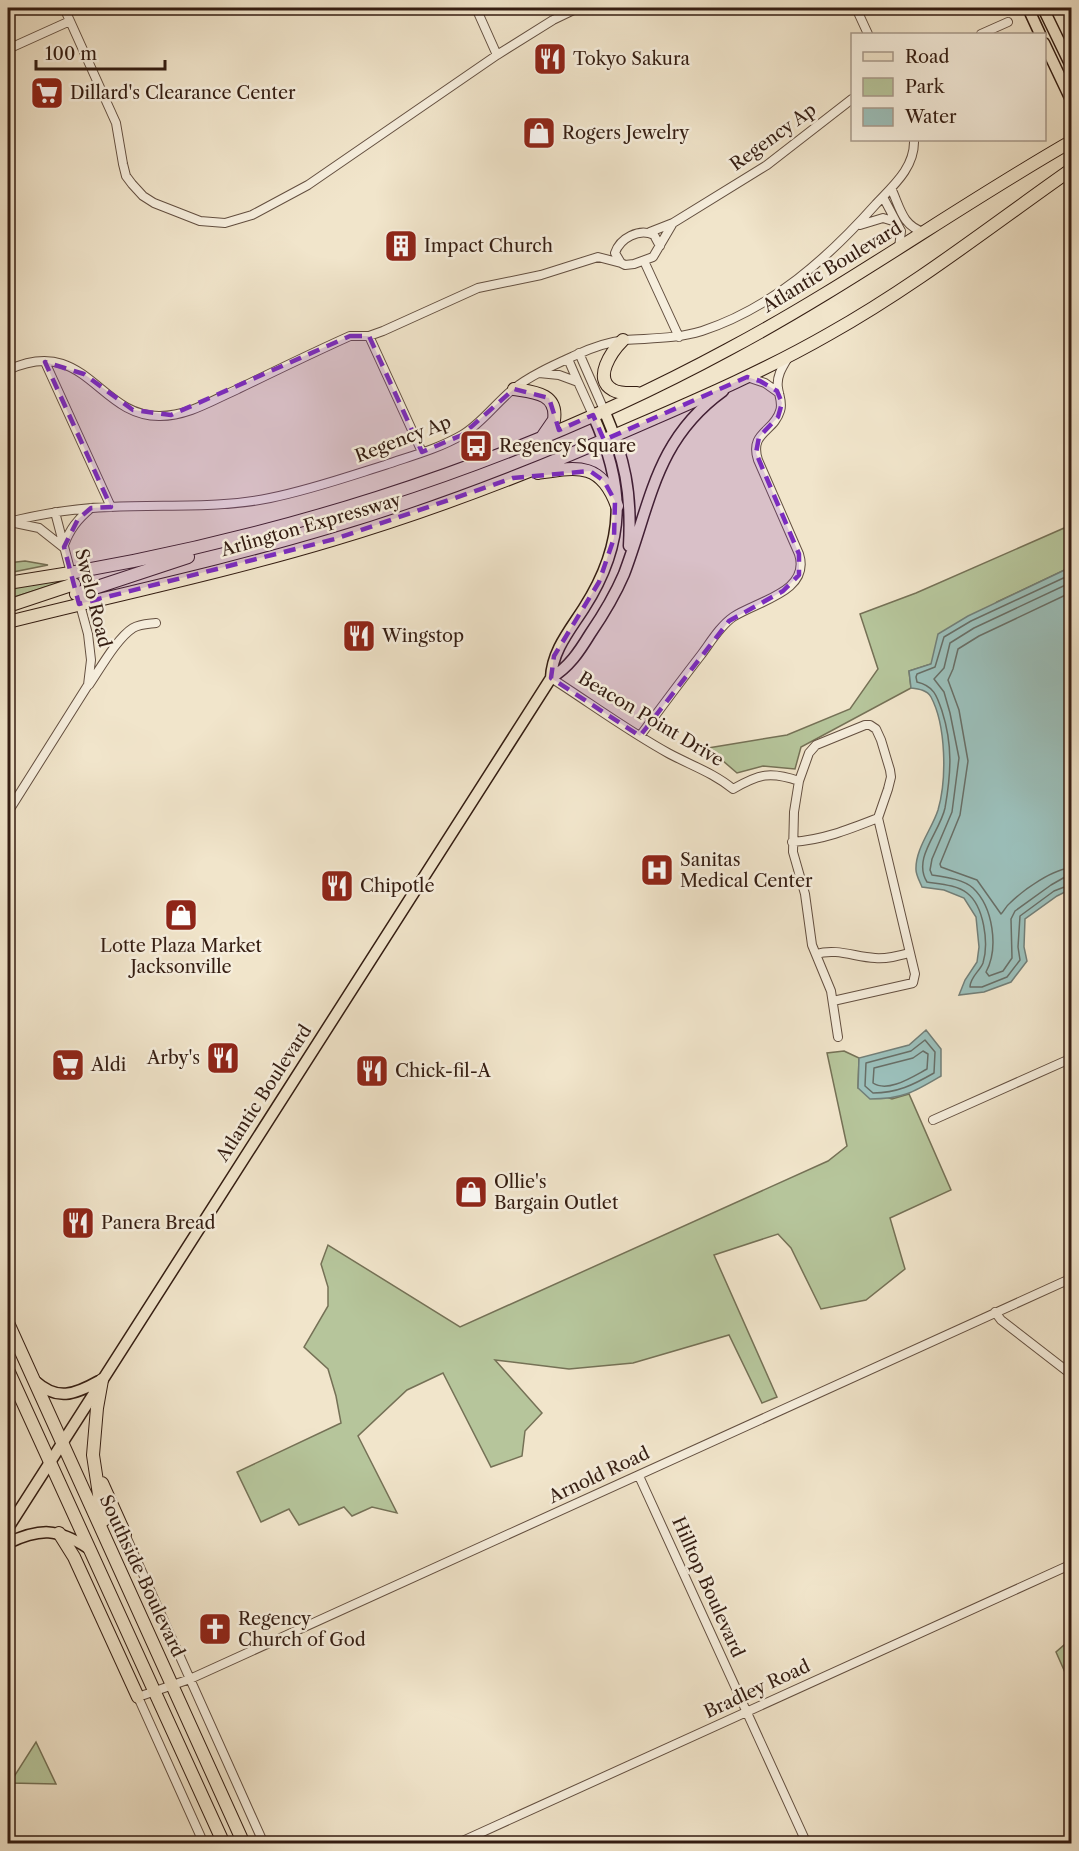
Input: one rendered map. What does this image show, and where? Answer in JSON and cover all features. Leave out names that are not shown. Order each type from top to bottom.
[{"type":"highway","name":"Atlantic Boulevard","points":[[599,413],[718,355],[781,321],[1071,141]]},
{"type":"highway","name":"Atlantic Boulevard","points":[[610,438],[747,377],[844,326],[897,293],[1071,169]]},
{"type":"highway","points":[[623,340],[610,355],[604,376],[612,390],[622,393],[642,393]]},
{"type":"highway","points":[[514,389],[540,393],[549,398],[553,405],[554,420],[542,437]]},
{"type":"highway","name":"Arlington Expressway","points":[[8,622],[75,589],[167,554],[274,528],[395,492],[599,413]]},
{"type":"highway","name":"Arlington Expressway","points":[[8,583],[75,589],[320,544],[513,478],[610,438]]},
{"type":"highway","points":[[513,478],[567,469],[590,471],[604,481],[617,506]]},
{"type":"highway","points":[[8,606],[75,589],[274,528]]},
{"type":"highway","name":"Southside Boulevard","points":[[8,1323],[244,1844]]},
{"type":"highway","name":"Southside Boulevard","points":[[8,1370],[224,1844]]},
{"type":"highway","points":[[102,1380],[93,1455],[107,1544]]},
{"type":"highway","points":[[93,1455],[105,1493],[125,1534]]},
{"type":"highway","points":[[59,1533],[74,1557],[138,1697]]},
{"type":"main road","points":[[1028,8],[1040,33]]},
{"type":"main road","points":[[1043,8],[1071,69]]},
{"type":"main road","points":[[1046,47],[1071,102]]},
{"type":"main road","name":"Atlantic Boulevard","points":[[8,1527],[551,678],[574,659],[610,602],[626,567],[651,488],[672,445],[706,406],[724,391],[747,377]]},
{"type":"main road","name":"Atlantic Boulevard","points":[[551,678],[552,663],[558,649],[592,596],[605,568],[614,538],[617,506],[610,438],[599,413]]},
{"type":"main road","points":[[610,438],[623,459],[628,482],[630,527],[626,567]]},
{"type":"main road","points":[[33,1379],[49,1392],[64,1394],[82,1390],[102,1380]]},
{"type":"main road","points":[[8,1543],[31,1533],[59,1533],[88,1548]]},
{"type":"street","points":[[64,8],[116,123],[126,176],[143,196],[154,203],[200,221],[213,222],[238,220],[252,215],[302,188],[497,55],[544,25],[578,8]]},
{"type":"street","points":[[476,8],[497,55]]},
{"type":"street","points":[[856,8],[868,33]]},
{"type":"street","points":[[8,49],[70,21]]},
{"type":"street","points":[[983,33],[1008,22]]},
{"type":"street","name":"Regency Ap","points":[[644,261],[653,257],[673,223],[767,165],[851,100]]},
{"type":"street","name":"Regency Ap","points":[[8,522],[55,512],[92,508],[196,505],[269,499],[317,487],[422,453],[462,435],[514,389],[539,373],[579,353],[623,340],[679,337],[718,325],[774,295],[814,267],[857,226],[908,168],[913,157],[914,141]]},
{"type":"street","points":[[891,188],[907,224],[924,232]]},
{"type":"street","points":[[883,197],[901,231],[899,248]]},
{"type":"street","points":[[857,226],[883,218],[896,222]]},
{"type":"street","points":[[8,370],[19,365],[45,362],[64,365],[84,374],[113,399],[133,410],[147,415],[171,415],[200,406],[350,336],[369,336],[478,288],[539,276],[598,257],[629,236],[650,232],[673,223]]},
{"type":"street","points":[[650,232],[658,239],[660,246]]},
{"type":"street","points":[[617,246],[615,253],[621,263]]},
{"type":"street","points":[[598,257],[625,265],[644,261],[679,337]]},
{"type":"street","points":[[369,336],[422,453]]},
{"type":"street","points":[[579,353],[599,413]]},
{"type":"street","points":[[639,736],[729,621],[783,591],[799,575],[801,564],[799,554],[755,450],[759,437],[780,413],[782,403],[778,378],[789,356]]},
{"type":"street","points":[[568,358],[578,382],[599,413]]},
{"type":"street","points":[[45,362],[111,507]]},
{"type":"street","points":[[539,373],[559,375],[578,382]]},
{"type":"street","points":[[747,377],[765,383],[779,393]]},
{"type":"street","points":[[8,522],[39,528],[64,547],[69,531],[78,519],[92,508]]},
{"type":"street","name":"Swelo Road","points":[[8,812],[88,685],[91,660],[88,634],[55,512]]},
{"type":"street","points":[[88,685],[123,636],[143,624],[156,623]]},
{"type":"street","name":"Beacon Point Drive","points":[[551,678],[639,736],[710,773],[733,789],[750,779],[763,775],[775,774],[799,781]]},
{"type":"street","points":[[833,1001],[913,983],[915,974],[878,818],[891,777],[881,740],[876,729],[870,725],[816,745],[809,753],[799,781],[792,842],[805,894],[812,945],[833,1001],[838,1037]]},
{"type":"street","points":[[792,842],[837,834],[878,818]]},
{"type":"street","points":[[816,954],[826,951],[888,958],[909,953]]},
{"type":"street","points":[[933,1120],[1071,1058]]},
{"type":"street","name":"Arnold Road","points":[[138,1697],[190,1679],[1071,1278]]},
{"type":"street","points":[[995,1312],[1001,1320],[1071,1375]]},
{"type":"street","name":"Hilltop Boulevard","points":[[639,1476],[807,1844]]},
{"type":"street","points":[[125,1534],[264,1844]]},
{"type":"street","name":"Bradley Road","points":[[456,1844],[1071,1564]]},
{"type":"street","points":[[138,1697],[204,1844]]},
{"type":"highlighted area","points":[[350,336],[369,336],[422,452],[462,435],[514,389],[549,398],[559,430],[593,415],[604,440],[747,377],[760,381],[777,391],[782,403],[778,417],[759,437],[756,453],[799,554],[799,575],[783,591],[729,621],[640,736],[551,678],[554,656],[599,582],[614,538],[615,501],[604,481],[590,471],[513,478],[335,539],[79,604],[64,547],[78,519],[91,508],[111,507],[45,362],[84,374],[133,410],[171,415]]},
{"type":"green space","points":[[1071,525],[1071,567],[997,602],[931,664],[909,671],[911,688],[801,747],[795,769],[763,766],[737,773],[708,748],[787,735],[850,709],[878,669],[860,614],[916,593]]},
{"type":"green space","points":[[25,561],[48,565],[8,573],[8,563]]},
{"type":"green space","points":[[58,580],[56,584],[8,599],[8,588]]},
{"type":"green space","points":[[844,1051],[859,1058],[858,1088],[892,1099],[909,1094],[951,1190],[890,1218],[905,1269],[866,1300],[821,1309],[791,1248],[778,1234],[714,1255],[777,1397],[762,1403],[729,1335],[633,1363],[569,1369],[495,1360],[542,1413],[525,1431],[522,1456],[491,1467],[443,1373],[407,1390],[358,1436],[397,1513],[372,1507],[352,1516],[344,1507],[299,1525],[289,1509],[261,1522],[237,1472],[341,1423],[328,1369],[304,1347],[328,1306],[328,1287],[321,1264],[328,1245],[460,1327],[828,1161],[847,1146],[827,1053]]},
{"type":"green space","points":[[1071,1639],[1071,1686],[1056,1652]]},
{"type":"green space","points":[[36,1742],[56,1784],[10,1783]]},
{"type":"water","points":[[1071,567],[1071,889],[1025,919],[1024,947],[1027,961],[1011,982],[984,992],[959,995],[965,980],[977,962],[979,947],[976,917],[964,898],[944,890],[922,887],[917,874],[918,854],[938,810],[941,797],[944,752],[940,722],[931,697],[920,689],[911,688],[909,671],[931,664],[938,634],[968,616]]},
{"type":"water","points":[[926,1030],[941,1049],[941,1076],[915,1090],[891,1098],[870,1099],[858,1088],[859,1058],[909,1045]]},
{"type":"place","name":"Tokyo Sakura","points":[[550,59]]},
{"type":"place","name":"Dillard's Clearance Center","points":[[47,93]]},
{"type":"place","name":"Rogers Jewelry","points":[[539,133]]},
{"type":"place","name":"Impact Church","points":[[401,246]]},
{"type":"place","name":"Regency Square","points":[[476,446]]},
{"type":"place","name":"Wingstop","points":[[359,636]]},
{"type":"place","name":"Sanitas Medical Center","points":[[657,870]]},
{"type":"place","name":"Chipotle","points":[[337,886]]},
{"type":"place","name":"Lotte Plaza Market Jacksonville","points":[[181,915]]},
{"type":"place","name":"Arby's","points":[[223,1058]]},
{"type":"place","name":"Aldi","points":[[68,1065]]},
{"type":"place","name":"Chick-fil-A","points":[[372,1071]]},
{"type":"place","name":"Ollie's Bargain Outlet","points":[[471,1192]]},
{"type":"place","name":"Panera Bread","points":[[78,1223]]},
{"type":"place","name":"Regency Church of God","points":[[215,1629]]}]
